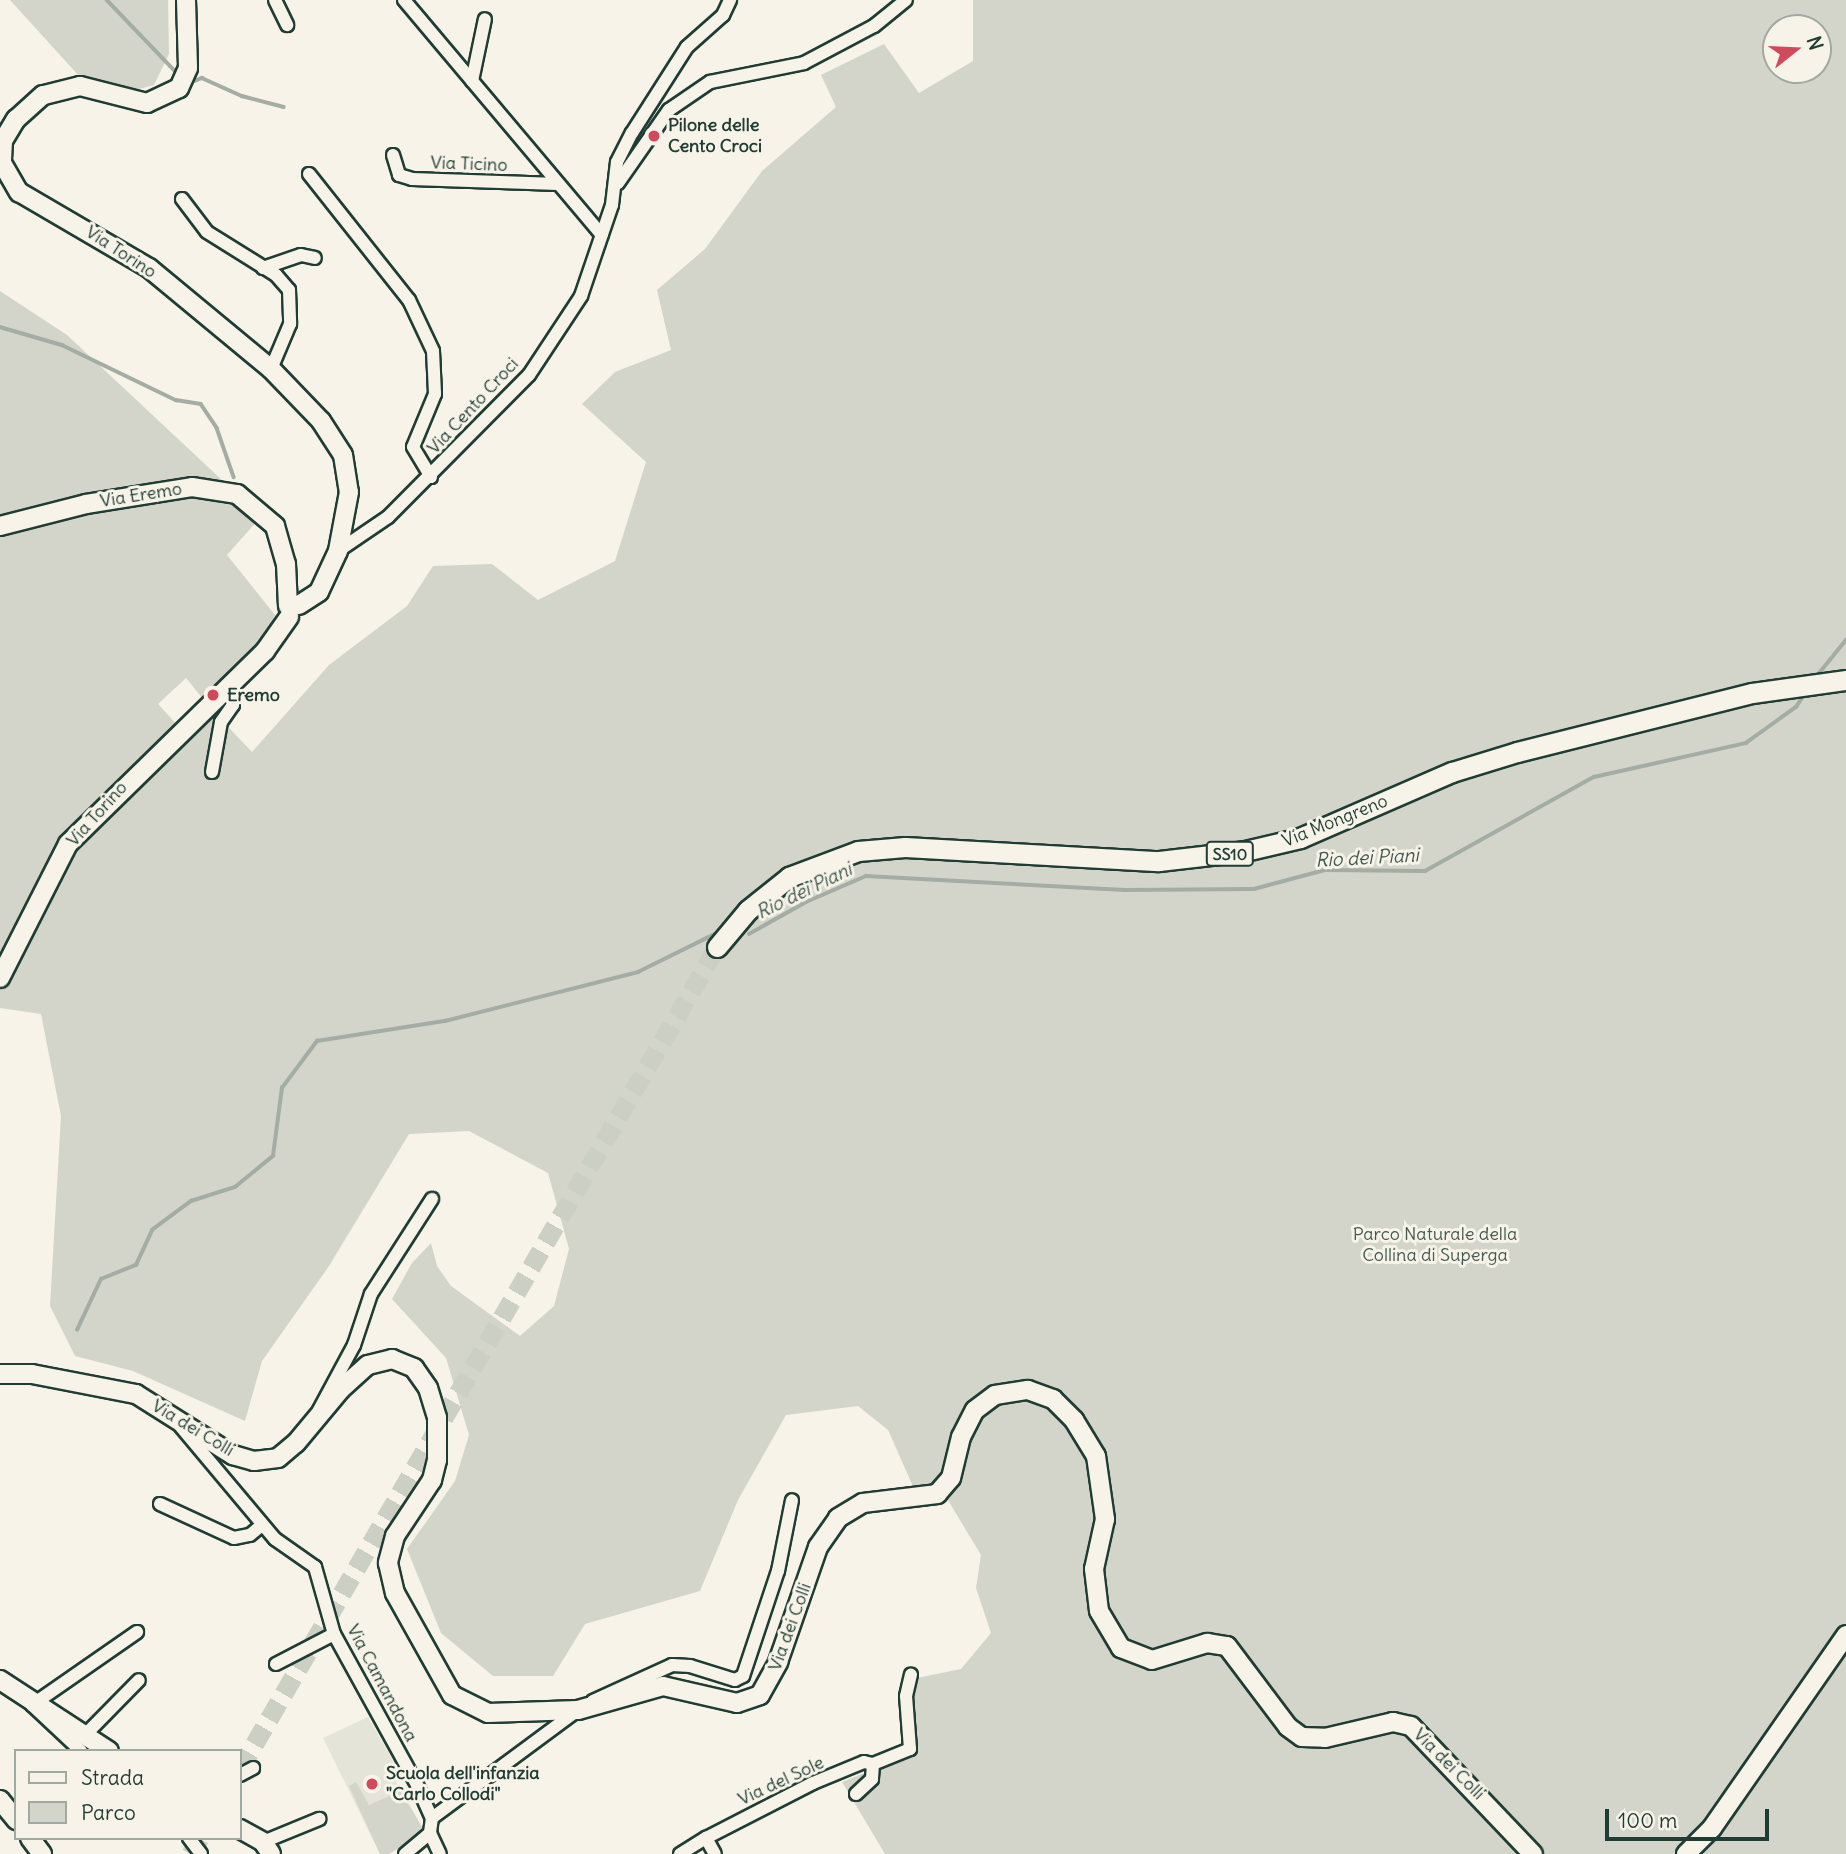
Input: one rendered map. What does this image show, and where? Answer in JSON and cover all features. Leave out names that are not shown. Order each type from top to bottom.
[{"type":"main road","name":"Via Mongreno","points":[[717,947],[748,910],[789,877],[858,851],[905,847],[1159,862],[1245,851],[1327,828],[1482,763],[1752,693],[1846,680]]},
{"type":"street","name":"Via Torino","points":[[0,978],[68,844],[265,651],[292,609],[319,592],[338,551],[349,492],[343,455],[321,421],[271,369],[149,268],[19,192],[2,163],[2,142],[28,106],[61,89],[93,88],[147,103],[161,100],[179,88],[188,68],[186,0]]},
{"type":"street","points":[[275,0],[287,25]]},
{"type":"street","name":"Via Ticino","points":[[404,0],[602,235]]},
{"type":"street","name":"Via Cento Croci","points":[[338,551],[369,535],[431,477],[536,365],[581,296],[616,187],[617,162],[632,133],[687,47],[723,15],[730,0]]},
{"type":"street","points":[[616,187],[669,110],[710,82],[804,64],[874,26],[906,0]]},
{"type":"street","points":[[472,80],[485,19]]},
{"type":"street","name":"Via Ticino","points":[[393,155],[399,175],[412,179],[558,184]]},
{"type":"street","points":[[309,174],[409,300],[432,351],[435,394],[413,447],[431,477]]},
{"type":"street","points":[[182,199],[207,232],[263,268],[289,290],[292,301],[285,344],[271,369]]},
{"type":"street","points":[[263,268],[301,255],[315,258]]},
{"type":"street","name":"Via Eremo","points":[[0,526],[86,504],[192,487],[236,494],[275,526],[286,564],[292,609]]},
{"type":"street","points":[[212,772],[221,722],[233,705],[232,684]]},
{"type":"street","points":[[317,1415],[333,1376],[354,1345],[372,1294],[432,1199]]},
{"type":"street","name":"Via dei Colli","points":[[0,1374],[39,1377],[124,1391],[169,1413],[233,1455],[254,1461],[278,1458],[296,1444],[317,1415],[369,1365],[392,1359],[414,1368],[428,1388],[440,1441],[432,1480],[395,1536],[388,1563],[396,1593],[452,1695],[468,1706],[488,1713],[578,1710],[663,1686],[737,1703],[760,1695],[778,1662],[818,1547],[838,1518],[863,1503],[936,1494],[951,1478],[961,1437],[975,1410],[995,1395],[1028,1390],[1053,1399],[1074,1420],[1096,1456],[1105,1519],[1094,1569],[1099,1611],[1121,1648],[1152,1660],[1207,1643],[1227,1646],[1288,1727],[1302,1737],[1325,1738],[1393,1722],[1411,1726],[1534,1854]]},
{"type":"street","name":"Via dei Colli","points":[[0,1384],[39,1377]]},
{"type":"street","name":"Via Camandona","points":[[169,1413],[262,1525],[315,1567],[334,1634],[432,1818]]},
{"type":"street","points":[[440,1854],[430,1833],[432,1818],[578,1710],[611,1690],[672,1665],[690,1666],[735,1680],[743,1676],[778,1570],[792,1500]]},
{"type":"street","points":[[160,1504],[234,1538],[250,1535],[262,1525]]},
{"type":"street","points":[[32,1705],[137,1632]]},
{"type":"street","points":[[276,1664],[334,1634]]},
{"type":"street","points":[[1686,1854],[1712,1828],[1846,1636]]},
{"type":"street","name":"Via del Sole","points":[[680,1854],[813,1783],[864,1762],[873,1764],[910,1749],[906,1696],[911,1675]]},
{"type":"street","points":[[0,1680],[83,1743],[102,1749]]},
{"type":"street","points":[[83,1743],[139,1680]]},
{"type":"street","points":[[856,1794],[872,1779],[873,1764]]},
{"type":"street","points":[[242,1774],[253,1768]]},
{"type":"street","points":[[0,1800],[14,1818]]},
{"type":"street","points":[[242,1830],[267,1848],[319,1819]]},
{"type":"street","points":[[405,1854],[430,1833]]},
{"type":"street","points":[[706,1838],[715,1854]]},
{"type":"shaded area","name":"Scuola dell'infanzia \"Carlo Collodi\"","points":[[368,1717],[403,1778],[396,1782],[422,1827],[389,1854],[380,1854],[323,1738]]},
{"type":"green space","points":[[10,0],[168,0],[169,54],[154,85],[128,92],[79,76]]},
{"type":"green space","name":"Parco Naturale della Collina di Superga","points":[[973,0],[1846,0],[1846,1854],[885,1854],[842,1782],[914,1753],[907,1713],[912,1679],[961,1669],[991,1633],[976,1588],[981,1555],[940,1487],[920,1502],[888,1430],[858,1406],[786,1415],[738,1500],[700,1591],[585,1624],[553,1676],[493,1676],[441,1633],[407,1549],[455,1481],[469,1435],[446,1358],[392,1299],[412,1263],[431,1243],[437,1266],[451,1286],[520,1336],[554,1306],[569,1249],[548,1173],[469,1131],[409,1134],[329,1266],[262,1361],[245,1421],[133,1371],[75,1356],[50,1306],[61,1116],[41,1014],[0,1008],[0,291],[67,335],[223,481],[258,520],[227,555],[275,615],[258,649],[203,699],[186,678],[158,704],[189,738],[216,714],[252,752],[329,665],[407,606],[433,566],[492,564],[538,600],[615,561],[646,462],[582,404],[615,372],[671,350],[657,290],[705,249],[762,171],[836,107],[821,75],[884,44],[919,93],[973,61]]},
{"type":"green space","points":[[356,1782],[369,1805],[401,1791],[422,1827],[419,1836],[389,1854],[380,1854],[349,1786]]},
{"type":"waterway","points":[[107,0],[177,73]]},
{"type":"waterway","points":[[192,82],[202,78],[242,96],[284,107]]},
{"type":"waterway","points":[[0,327],[62,345],[176,400],[201,404],[217,428],[234,477]]},
{"type":"waterway","name":"Rio dei Piani","points":[[1816,677],[1846,640]]},
{"type":"waterway","name":"Rio dei Piani","points":[[749,934],[806,902],[866,876],[1125,890],[1254,889],[1325,870],[1425,871],[1594,777],[1746,743],[1796,707],[1806,692]]},
{"type":"waterway","name":"Rio dei Piani","points":[[77,1330],[101,1279],[136,1265],[152,1230],[191,1201],[235,1187],[273,1156],[282,1088],[317,1041],[445,1021],[638,972],[715,934]]},
{"type":"tunnel","points":[[242,1766],[717,947]]},
{"type":"tunnel","points":[[191,1854],[199,1840]]},
{"type":"place","name":"Pilone delle Cento Croci","points":[[654,136]]},
{"type":"place","name":"Eremo","points":[[213,695]]},
{"type":"place","name":"Scuola dell'infanzia \"Carlo Collodi\"","points":[[372,1784]]}]
